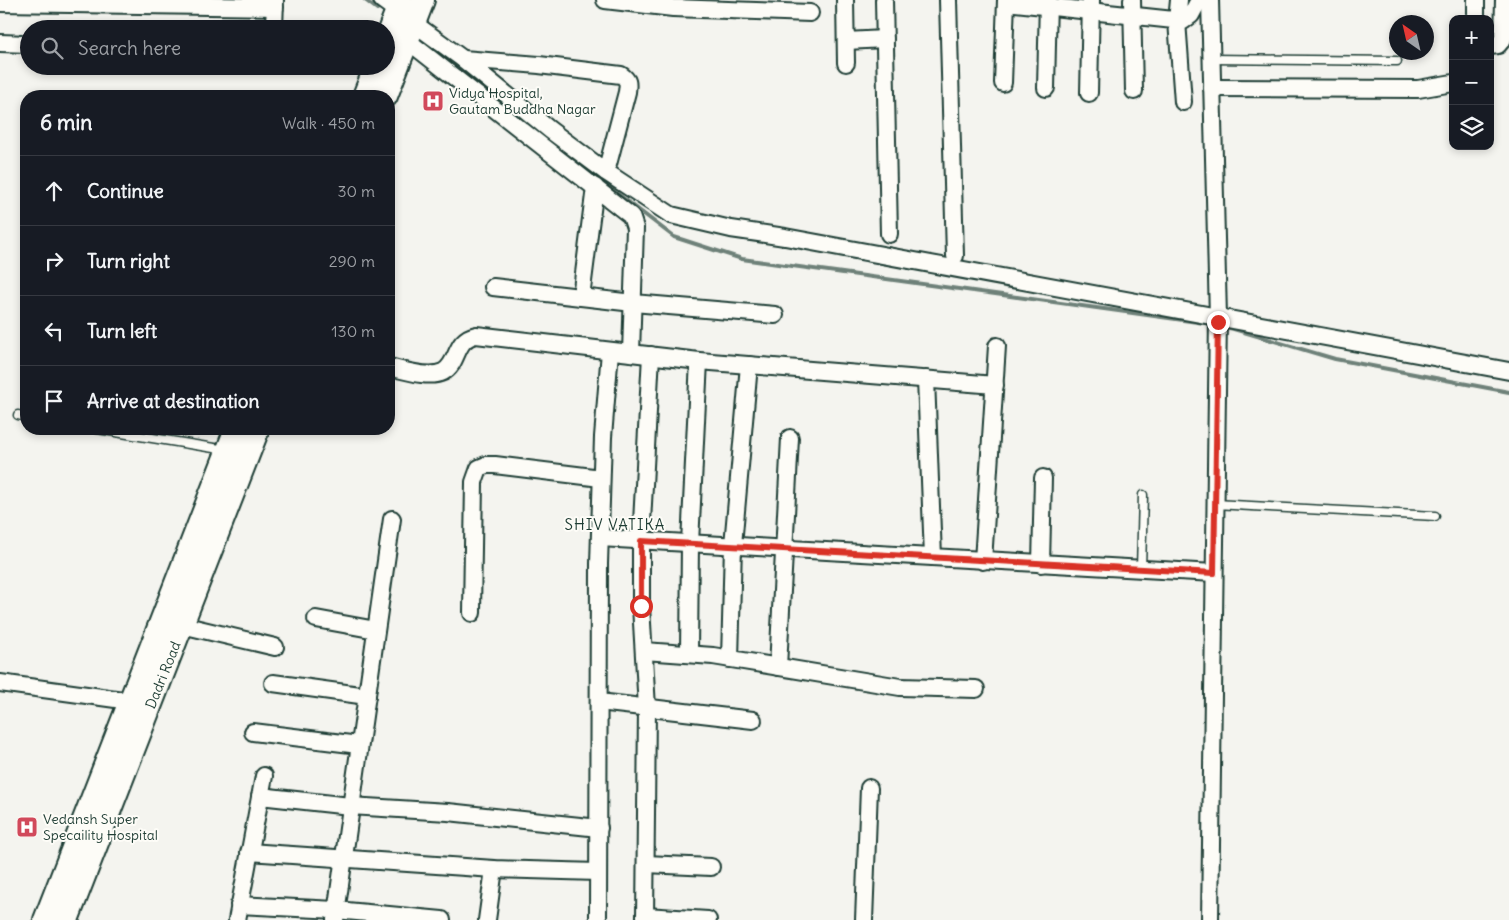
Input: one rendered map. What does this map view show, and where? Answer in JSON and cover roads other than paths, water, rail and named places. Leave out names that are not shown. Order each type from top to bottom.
[{"type":"street","points":[[395,38],[398,19],[423,0]]},
{"type":"street","points":[[605,0],[673,4],[789,6],[810,13]]},
{"type":"street","points":[[845,0],[846,62]]},
{"type":"street","points":[[884,0],[889,234]]},
{"type":"street","points":[[948,0],[955,256]]},
{"type":"street","points":[[1132,0],[1134,91]]},
{"type":"street","points":[[1179,0],[1177,21],[1183,102]]},
{"type":"street","points":[[1003,83],[1006,1],[1091,6],[1132,17],[1177,21],[1188,20],[1199,0]]},
{"type":"street","points":[[1210,0],[1218,323],[1214,573],[1215,683],[1210,920]]},
{"type":"street","points":[[1476,0],[1476,15]]},
{"type":"street","points":[[1494,46],[1498,45],[1503,39],[1504,0]]},
{"type":"street","points":[[0,3],[275,3],[274,20]]},
{"type":"street","points":[[1046,88],[1048,3]]},
{"type":"street","points":[[1089,93],[1091,6]]},
{"type":"street","points":[[398,19],[463,59],[550,130],[606,172],[672,215],[691,221],[1218,323],[1509,371]]},
{"type":"street","points":[[398,19],[595,187],[625,209],[634,222],[631,353]]},
{"type":"street","points":[[846,41],[885,39]]},
{"type":"street","points":[[0,43],[20,44]]},
{"type":"street","points":[[463,59],[538,64],[621,75],[626,78],[628,83],[627,92],[606,172]]},
{"type":"street","points":[[366,90],[372,75]]},
{"type":"street","points":[[387,90],[389,75]]},
{"type":"street","points":[[1212,88],[1418,89],[1449,84]]},
{"type":"street","points":[[581,297],[595,187]]},
{"type":"street","points":[[494,286],[633,303],[775,315]]},
{"type":"street","points":[[395,368],[442,373],[448,368],[464,340],[476,336],[749,365],[994,385]]},
{"type":"street","points":[[983,561],[997,346]]},
{"type":"street","points":[[598,920],[601,478],[610,351]]},
{"type":"street","points":[[650,355],[641,541],[641,606],[647,708],[645,918],[708,920]]},
{"type":"street","points":[[689,654],[690,543],[699,360]]},
{"type":"street","points":[[730,659],[734,545],[749,365]]},
{"type":"street","points":[[926,379],[933,557]]},
{"type":"street","name":"Dadri Road","points":[[45,920],[234,435]]},
{"type":"street","name":"Dadri Road","points":[[67,920],[256,435]]},
{"type":"street","points":[[778,667],[790,438]]},
{"type":"street","points":[[472,612],[473,498],[475,473],[479,468],[486,465],[601,478]]},
{"type":"street","points":[[1041,564],[1043,478]]},
{"type":"street","points":[[336,915],[392,519]]},
{"type":"street","points":[[600,538],[1214,573]]},
{"type":"street","points":[[316,619],[376,630]]},
{"type":"street","points":[[182,625],[275,647]]},
{"type":"street","points":[[644,651],[730,659],[900,687],[976,689]]},
{"type":"street","points":[[0,683],[130,701]]},
{"type":"street","points":[[273,684],[367,696]]},
{"type":"street","points":[[600,702],[753,720]]},
{"type":"street","points":[[253,732],[359,745]]},
{"type":"street","points":[[264,776],[238,913],[442,920]]},
{"type":"street","points":[[864,920],[869,788]]},
{"type":"street","points":[[260,796],[350,806],[448,812],[599,828]]},
{"type":"street","points":[[249,852],[494,869],[598,872]]},
{"type":"street","points":[[646,864],[711,867]]},
{"type":"street","points":[[487,920],[494,869]]},
{"type":"lane","points":[[1212,59],[1397,61]]},
{"type":"lane","points":[[132,435],[227,451]]},
{"type":"lane","points":[[1141,569],[1143,495]]},
{"type":"lane","points":[[1215,504],[1435,516]]},
{"type":"waterway","points":[[365,0],[377,9]]},
{"type":"waterway","points":[[554,145],[674,237],[742,259],[1212,324]]},
{"type":"waterway","points":[[1227,327],[1335,359],[1509,392]]},
{"type":"place","name":"Vidya Hospital, Gautam Buddha Nagar","points":[[433,101]]},
{"type":"place","name":"Vedansh Super Specaility Hospital","points":[[27,827]]},
{"type":"district","name":"SHIV VATIKA","points":[[615,525]]}]
